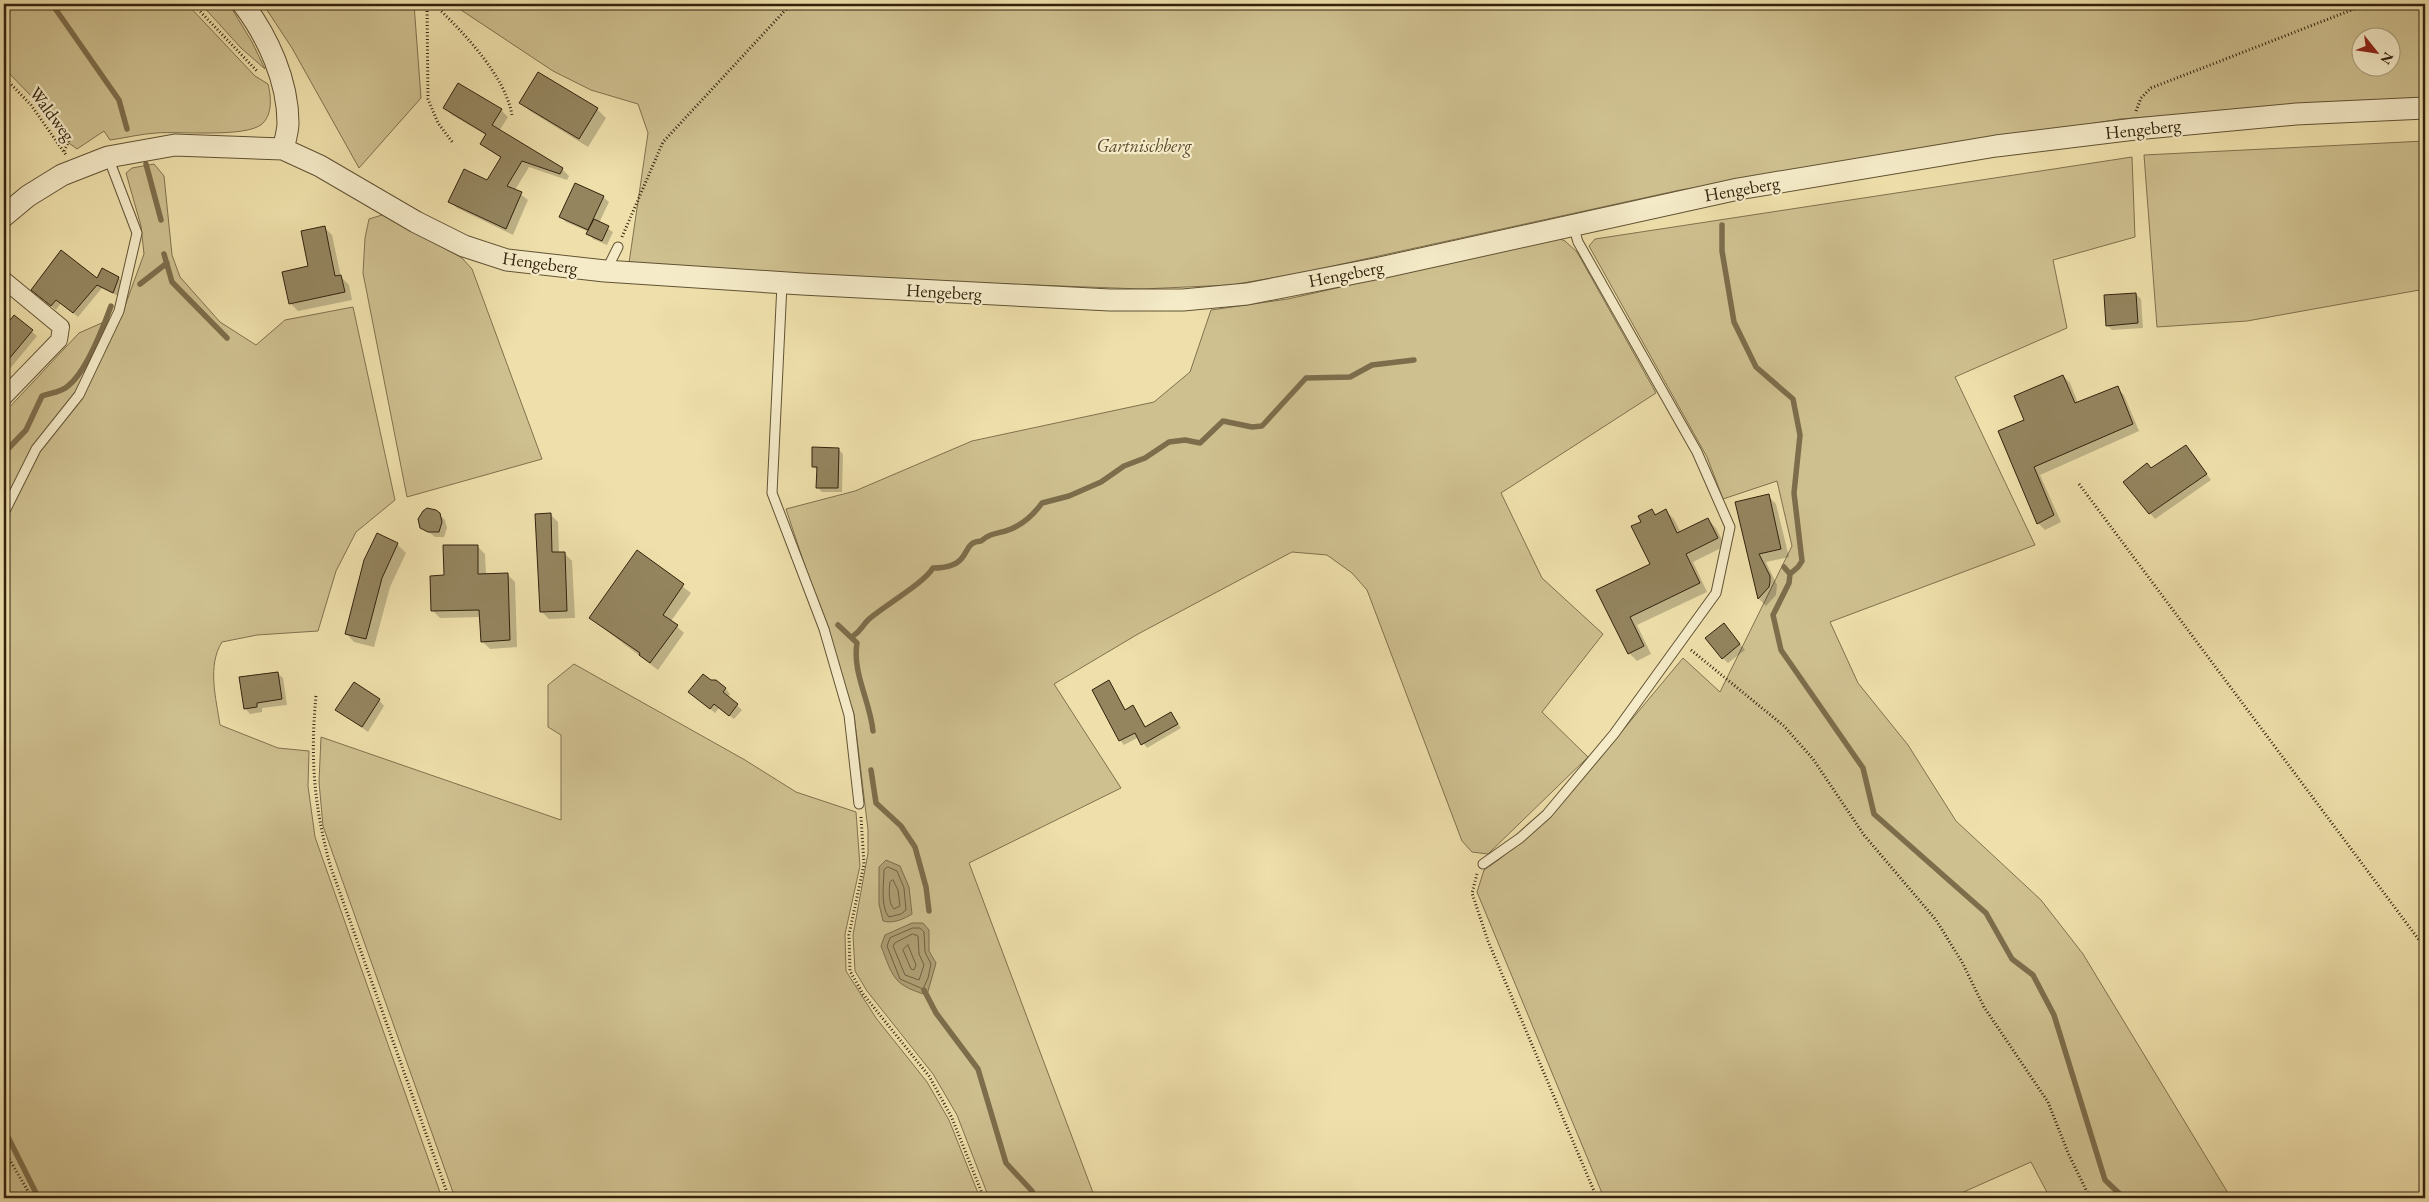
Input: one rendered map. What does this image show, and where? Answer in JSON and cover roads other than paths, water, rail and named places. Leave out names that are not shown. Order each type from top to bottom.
[{"type":"street","points":[[4,216],[28,196],[78,168],[108,157],[175,145],[283,150],[288,124],[281,78],[277,65],[244,4]]},
{"type":"street","name":"Hengeberg","points":[[283,150],[320,166],[416,222],[464,246],[507,260],[606,271],[782,283],[1110,300],[1183,300],[1247,294],[1380,268],[1738,188],[1996,146],[2135,129],[2296,114],[2425,108]]},
{"type":"street","points":[[4,280],[62,327],[59,340],[4,397]]},
{"type":"lane","points":[[4,512],[36,449],[79,395],[119,311],[137,233],[108,157]]},
{"type":"lane","points":[[1483,864],[1520,838],[1547,814],[1614,734],[1716,593],[1730,527],[1697,452],[1578,242],[1573,224]]},
{"type":"lane","points":[[606,271],[618,247]]},
{"type":"lane","points":[[782,283],[772,494],[824,629],[849,715],[859,804]]},
{"type":"water","points":[[886,860],[900,866],[909,887],[912,914],[891,922],[883,921],[879,904],[879,867]]},
{"type":"water","points":[[912,923],[923,923],[929,930],[929,951],[936,963],[927,995],[907,987],[896,978],[888,965],[881,946],[885,935]]},
{"type":"waterway","points":[[52,4],[119,100],[127,129]]},
{"type":"waterway","points":[[146,164],[161,220]]},
{"type":"waterway","points":[[1722,225],[1722,251],[1734,322],[1756,367],[1793,399],[1800,435],[1794,493],[1802,561],[1790,574]]},
{"type":"waterway","points":[[164,254],[172,282],[227,338]]},
{"type":"waterway","points":[[140,284],[167,263]]},
{"type":"waterway","points":[[4,453],[26,430],[42,396],[65,388],[82,370],[94,349],[111,306]]},
{"type":"waterway","points":[[852,637],[875,614],[913,588],[933,568],[945,567],[956,563],[962,558],[971,544],[1015,527],[1032,515],[1042,503],[1069,496],[1101,482],[1124,466],[1145,458],[1169,442],[1185,440],[1200,443],[1223,421],[1252,427],[1262,426],[1306,378],[1350,377],[1372,365],[1414,360]]},
{"type":"waterway","points":[[1784,567],[1790,574],[1789,583],[1773,615],[1781,650],[1863,768],[1874,814],[1986,913],[2012,959],[2033,975],[2054,1015],[2105,1180],[2124,1198]]},
{"type":"waterway","points":[[838,625],[857,643],[857,665],[873,731]]},
{"type":"waterway","points":[[871,770],[876,803],[901,826],[915,847],[926,887],[929,911]]},
{"type":"waterway","points":[[924,990],[936,1013],[978,1069],[1006,1163],[1032,1191],[1035,1198]]},
{"type":"waterway","points":[[4,1129],[37,1195]]},
{"type":"park label","name":"Gartnischberg","points":[[1144,146]]}]
